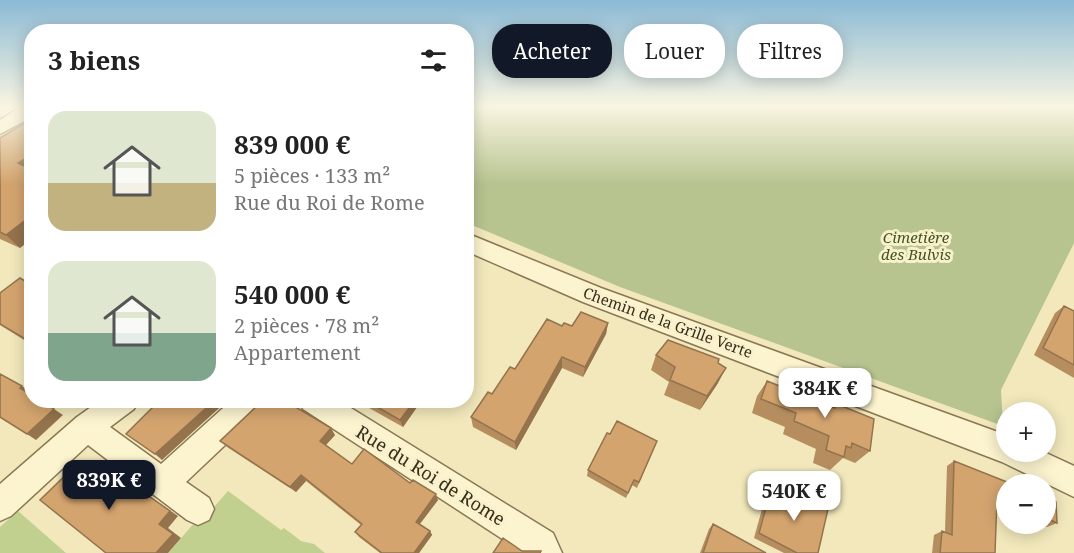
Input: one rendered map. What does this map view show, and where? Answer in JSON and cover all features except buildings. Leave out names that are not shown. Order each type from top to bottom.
[{"type":"street","name":"Chemin de la Grille Verte","points":[[474,244],[592,295],[996,446]]},
{"type":"street","points":[[0,505],[87,428],[113,408]]},
{"type":"street","points":[[162,484],[244,408]]},
{"type":"street","name":"Rue du Roi de Rome","points":[[326,408],[541,545],[546,553]]},
{"type":"street","points":[[87,428],[198,509]]},
{"type":"street","name":"Chemin de la Grille Verte","points":[[1033,462],[1074,482]]},
{"type":"street","name":"Chemin de la Grille Verte","points":[[1051,462],[1074,468]]},
{"type":"green space","name":"Cimetière des Bulvis","points":[[474,132],[1074,132],[1074,243],[1001,390],[1002,402],[996,402],[996,423],[620,287],[474,226]]},
{"type":"green space","points":[[228,491],[281,530],[284,528],[301,541],[314,544],[325,553],[168,553],[196,521],[200,523]]},
{"type":"green space","points":[[18,511],[66,553],[0,553],[0,527]]}]
